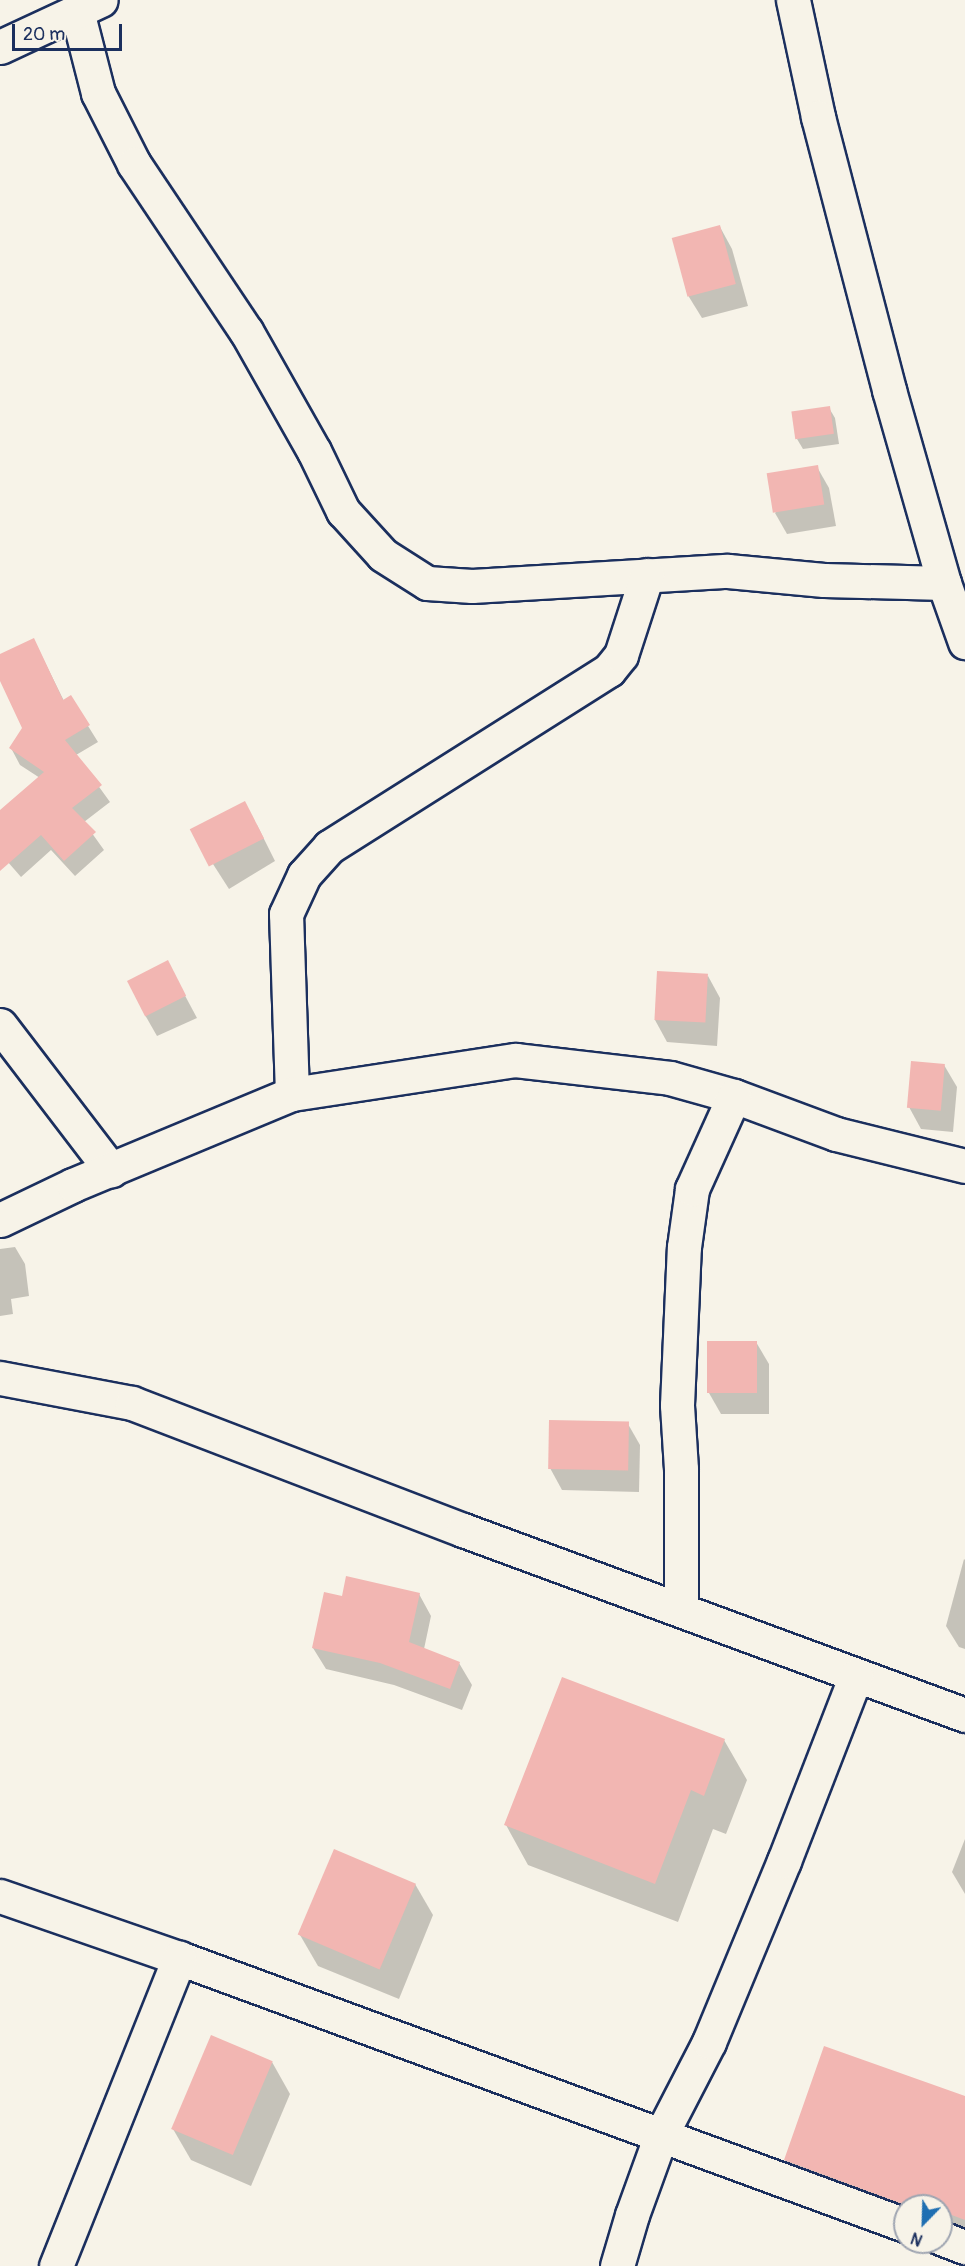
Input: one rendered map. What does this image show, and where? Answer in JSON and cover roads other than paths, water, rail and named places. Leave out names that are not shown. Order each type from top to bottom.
[{"type":"street","points":[[792,0],[818,117],[889,390],[944,583],[965,642]]},
{"type":"street","points":[[0,47],[89,5],[98,93],[134,164],[246,331],[314,451],[343,511],[383,555],[427,583],[472,586],[728,571],[824,580],[944,583]]},
{"type":"street","points":[[292,1094],[286,914],[303,875],[329,847],[609,669],[621,655],[646,575]]},
{"type":"street","points":[[0,1025],[111,1170]]},
{"type":"street","points":[[0,1220],[111,1170],[292,1094],[515,1060],[670,1078],[734,1096],[836,1134],[965,1166]]},
{"type":"street","points":[[681,1610],[681,1469],[676,1405],[684,1247],[692,1189],[734,1096]]},
{"type":"street","points":[[0,1378],[132,1403],[965,1715]]},
{"type":"street","points":[[617,2266],[632,2215],[661,2135],[709,2042],[784,1861],[856,1675]]},
{"type":"street","points":[[0,1896],[179,1958],[893,2221]]},
{"type":"street","points":[[56,2266],[179,1958]]}]
